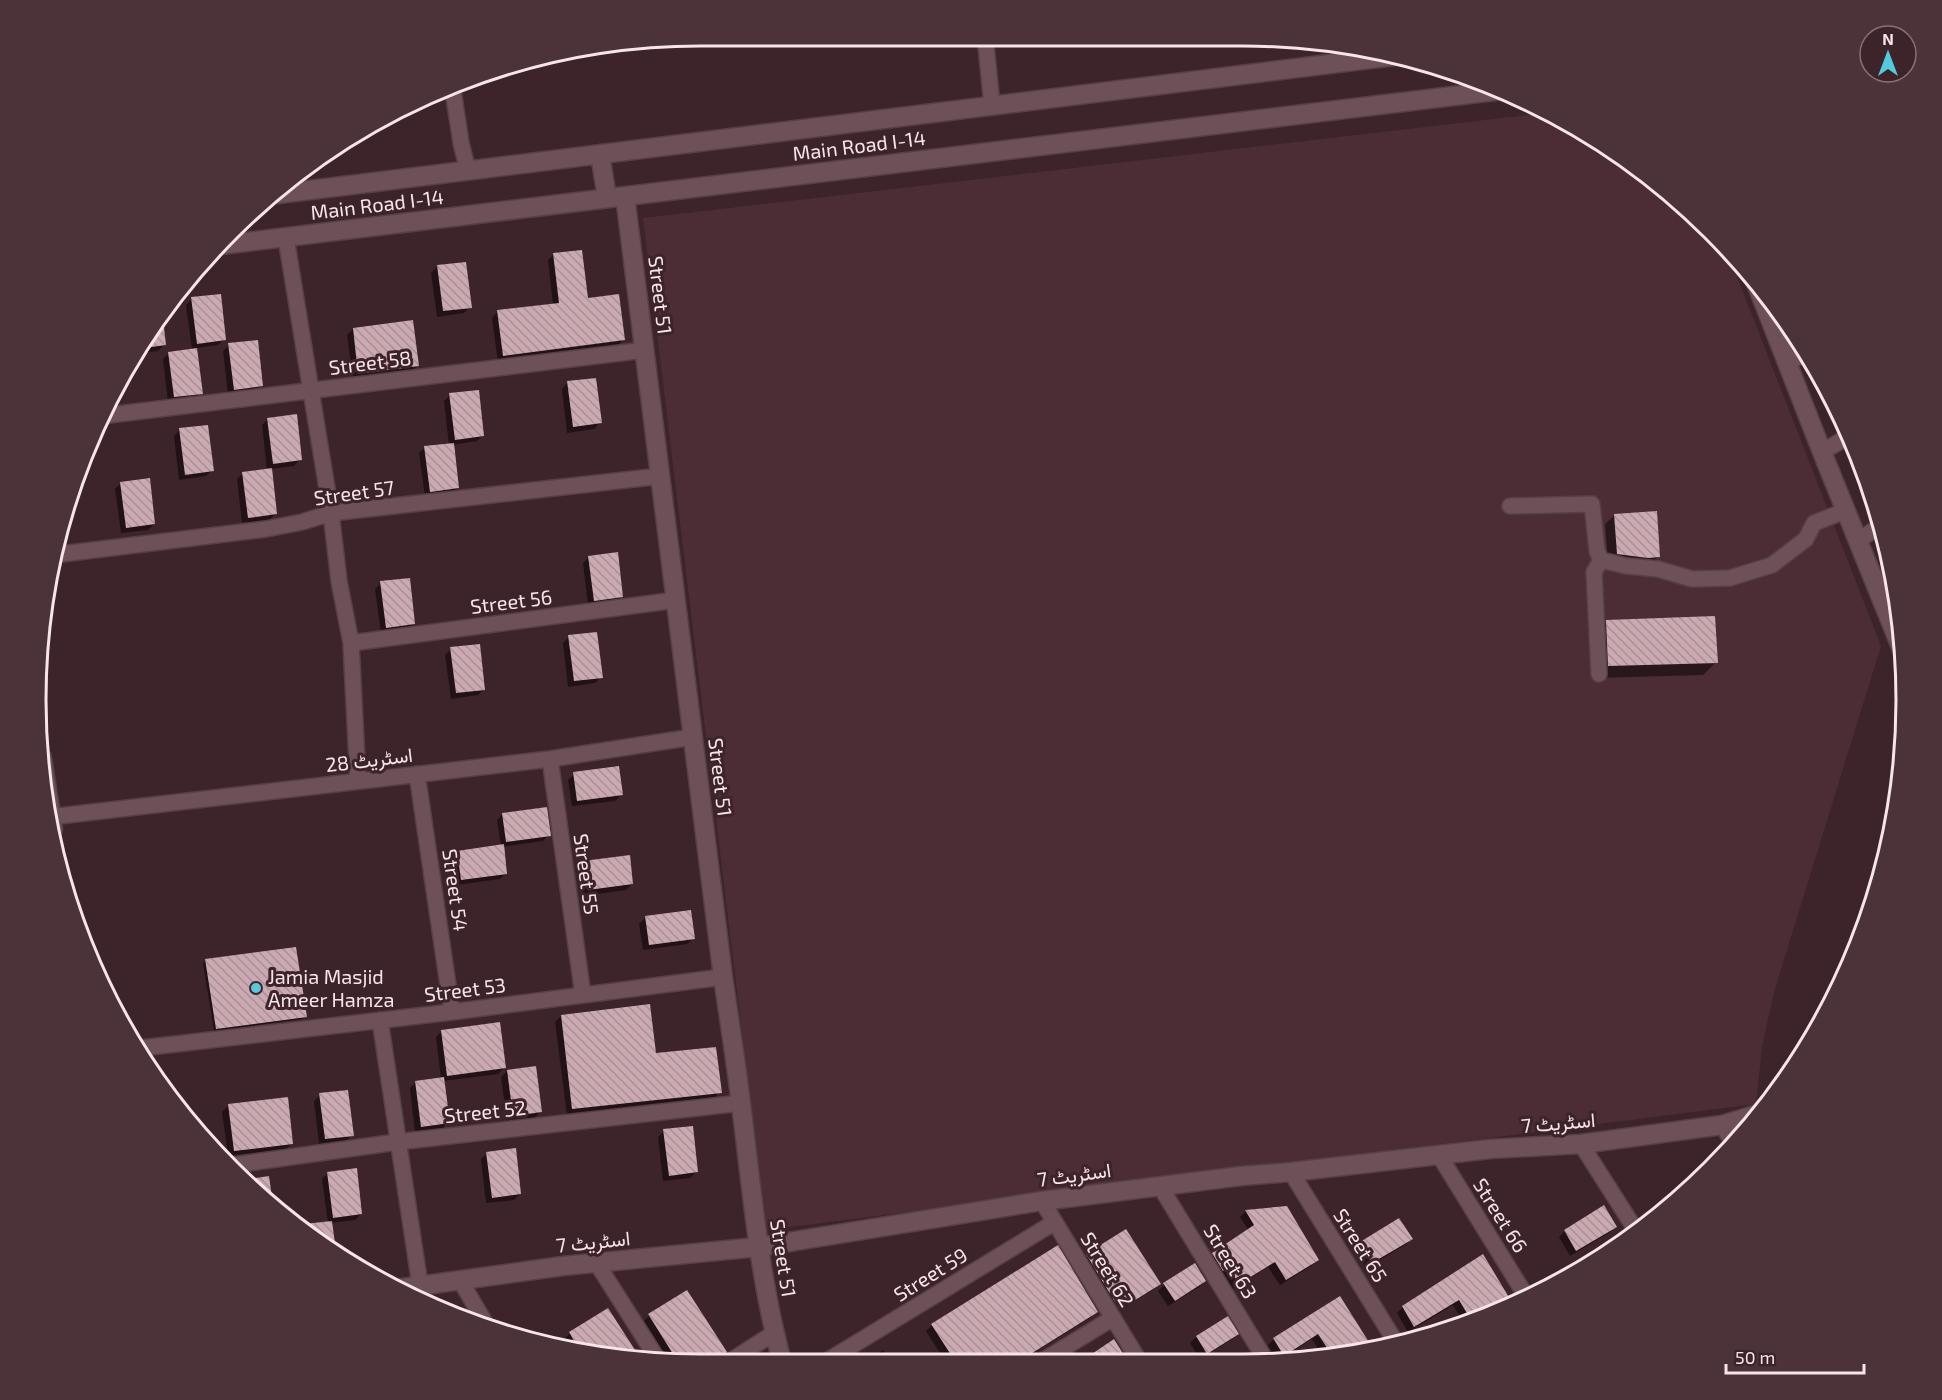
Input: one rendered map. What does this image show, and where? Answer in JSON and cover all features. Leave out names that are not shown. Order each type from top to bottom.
[{"type":"main road","name":"Main Road I-14","points":[[289,193],[1369,59]]},
{"type":"main road","name":"Main Road I-14","points":[[233,244],[1483,92]]},
{"type":"main road","name":"Street 51","points":[[600,154],[616,197],[645,350],[758,1247],[780,1354]]},
{"type":"main road","points":[[1767,312],[1857,541],[1889,610]]},
{"type":"main road","name":"اسٹریٹ 7","points":[[412,1286],[596,1262],[758,1247],[1042,1201],[1160,1186],[1490,1149],[1581,1144],[1722,1125],[1743,1119]]},
{"type":"street","points":[[986,47],[992,105]]},
{"type":"street","points":[[454,95],[461,144],[468,171]]},
{"type":"street","points":[[286,238],[331,513],[339,581],[351,643],[358,781]]},
{"type":"street","name":"Street 58","points":[[112,415],[645,350]]},
{"type":"street","points":[[1787,364],[1798,357]]},
{"type":"street","points":[[1822,452],[1842,440]]},
{"type":"street","name":"Street 57","points":[[64,554],[266,529],[302,522],[331,513],[661,476]]},
{"type":"street","points":[[1510,506],[1592,504],[1597,551],[1601,560]]},
{"type":"street","points":[[1601,560],[1626,566],[1658,569],[1692,579],[1730,578],[1772,564],[1806,539],[1814,523],[1845,511]]},
{"type":"street","points":[[1857,541],[1873,531]]},
{"type":"street","points":[[1599,674],[1594,572],[1601,560]]},
{"type":"street","name":"Street 56","points":[[351,643],[676,600]]},
{"type":"street","name":"اسٹریٹ 28","points":[[58,820],[358,781],[550,759],[693,737]]},
{"type":"street","name":"Street 55","points":[[550,759],[583,995]]},
{"type":"street","name":"Street 54","points":[[417,774],[452,1012]]},
{"type":"street","name":"Street 53","points":[[147,1047],[452,1012],[723,977]]},
{"type":"street","points":[[380,1020],[420,1285]]},
{"type":"street","name":"Street 52","points":[[240,1164],[397,1142],[741,1103]]},
{"type":"street","points":[[1722,1125],[1729,1136]]},
{"type":"street","points":[[1581,1144],[1632,1224]]},
{"type":"street","name":"Street 66","points":[[1439,1155],[1522,1290]]},
{"type":"street","name":"Street 65","points":[[1291,1172],[1392,1336]]},
{"type":"street","name":"Street 63","points":[[1160,1186],[1262,1353]]},
{"type":"street","name":"Street 62","points":[[1042,1201],[1135,1354]]},
{"type":"street","name":"Street 59","points":[[838,1354],[1055,1222]]},
{"type":"street","points":[[596,1262],[653,1352]]},
{"type":"street","points":[[460,1280],[481,1316]]},
{"type":"street","points":[[1054,1354],[1113,1318]]},
{"type":"street","points":[[741,1354],[774,1333]]},
{"type":"shaded area","points":[[1532,115],[1569,134],[1640,182],[1704,238],[1735,271],[1881,646],[1774,992],[1762,1047],[1756,1103],[766,1230],[643,218]]},
{"type":"building","points":[[582,250],[588,298],[619,294],[625,340],[503,356],[497,310],[559,303],[553,253]]},
{"type":"building","points":[[466,262],[472,308],[443,311],[437,265]]},
{"type":"building","points":[[221,294],[226,340],[197,344],[191,297]]},
{"type":"building","points":[[413,320],[419,366],[358,374],[353,328]]},
{"type":"building","points":[[164,327],[166,345],[151,347]]},
{"type":"building","points":[[258,340],[263,386],[234,390],[228,343]]},
{"type":"building","points":[[197,348],[203,394],[174,397],[168,352]]},
{"type":"building","points":[[596,378],[602,423],[573,427],[567,381]]},
{"type":"building","points":[[479,390],[484,436],[455,440],[449,393]]},
{"type":"building","points":[[297,414],[302,460],[273,464],[267,418]]},
{"type":"building","points":[[208,425],[214,471],[185,475],[179,428]]},
{"type":"building","points":[[454,443],[459,488],[430,492],[424,446]]},
{"type":"building","points":[[272,468],[277,514],[248,518],[242,472]]},
{"type":"building","points":[[150,478],[155,524],[126,528],[120,482]]},
{"type":"building","points":[[1657,511],[1660,557],[1648,558],[1617,554],[1614,514]]},
{"type":"building","points":[[618,552],[623,597],[594,601],[588,556]]},
{"type":"building","points":[[410,578],[415,624],[386,628],[380,581]]},
{"type":"building","points":[[1715,616],[1718,663],[1608,666],[1606,620]]},
{"type":"building","points":[[597,632],[603,678],[574,681],[568,635]]},
{"type":"building","points":[[480,644],[485,690],[456,693],[450,647]]},
{"type":"building","points":[[619,766],[623,795],[577,801],[573,772]]},
{"type":"building","points":[[547,807],[551,836],[506,842],[502,813]]},
{"type":"building","points":[[504,844],[507,874],[461,880],[457,851]]},
{"type":"building","points":[[630,855],[633,884],[588,890],[583,861]]},
{"type":"building","points":[[691,910],[695,939],[649,945],[645,916]]},
{"type":"building","name":"Jamia Masjid Ameer Hamza","points":[[296,947],[307,1017],[216,1029],[205,959]]},
{"type":"building","points":[[650,1004],[656,1053],[716,1047],[722,1093],[572,1109],[561,1015]]},
{"type":"building","points":[[500,1022],[506,1068],[447,1076],[441,1030]]},
{"type":"building","points":[[536,1066],[542,1112],[513,1116],[507,1070]]},
{"type":"building","points":[[444,1077],[450,1123],[421,1127],[415,1081]]},
{"type":"building","points":[[348,1090],[354,1136],[325,1139],[319,1093]]},
{"type":"building","points":[[288,1097],[293,1144],[234,1151],[228,1104]]},
{"type":"building","points":[[693,1126],[698,1172],[669,1176],[663,1129]]},
{"type":"building","points":[[516,1148],[521,1194],[492,1198],[486,1152]]},
{"type":"building","points":[[357,1168],[362,1214],[333,1218],[327,1172]]},
{"type":"building","points":[[269,1176],[271,1193],[269,1191],[255,1178]]},
{"type":"building","points":[[1604,1205],[1617,1227],[1576,1251],[1564,1230]]},
{"type":"building","points":[[1287,1206],[1319,1260],[1286,1280],[1275,1262],[1239,1284],[1229,1268],[1223,1271],[1212,1253],[1254,1225],[1245,1210]]},
{"type":"building","points":[[1399,1218],[1413,1239],[1372,1263],[1360,1242]]},
{"type":"building","points":[[332,1221],[335,1241],[310,1223]]},
{"type":"building","points":[[1126,1229],[1161,1284],[1129,1304],[1124,1296],[1115,1302],[1086,1254]]},
{"type":"building","points":[[1058,1245],[1098,1312],[1031,1354],[950,1354],[931,1324]]},
{"type":"building","points":[[1483,1254],[1508,1296],[1467,1313],[1459,1300],[1414,1327],[1402,1306]]},
{"type":"building","points":[[1195,1263],[1206,1281],[1175,1301],[1163,1283]]},
{"type":"building","points":[[687,1290],[727,1352],[724,1354],[672,1353],[648,1314]]},
{"type":"building","points":[[1340,1296],[1368,1341],[1327,1348],[1318,1334],[1291,1351],[1282,1352],[1273,1338]]},
{"type":"building","points":[[608,1308],[635,1350],[574,1341],[569,1332]]},
{"type":"building","points":[[1228,1316],[1239,1334],[1207,1354],[1196,1336]]},
{"type":"building","points":[[1114,1339],[1123,1354],[1092,1354]]},
{"type":"place","name":"Jamia Masjid Ameer Hamza","points":[[256,988]]}]
